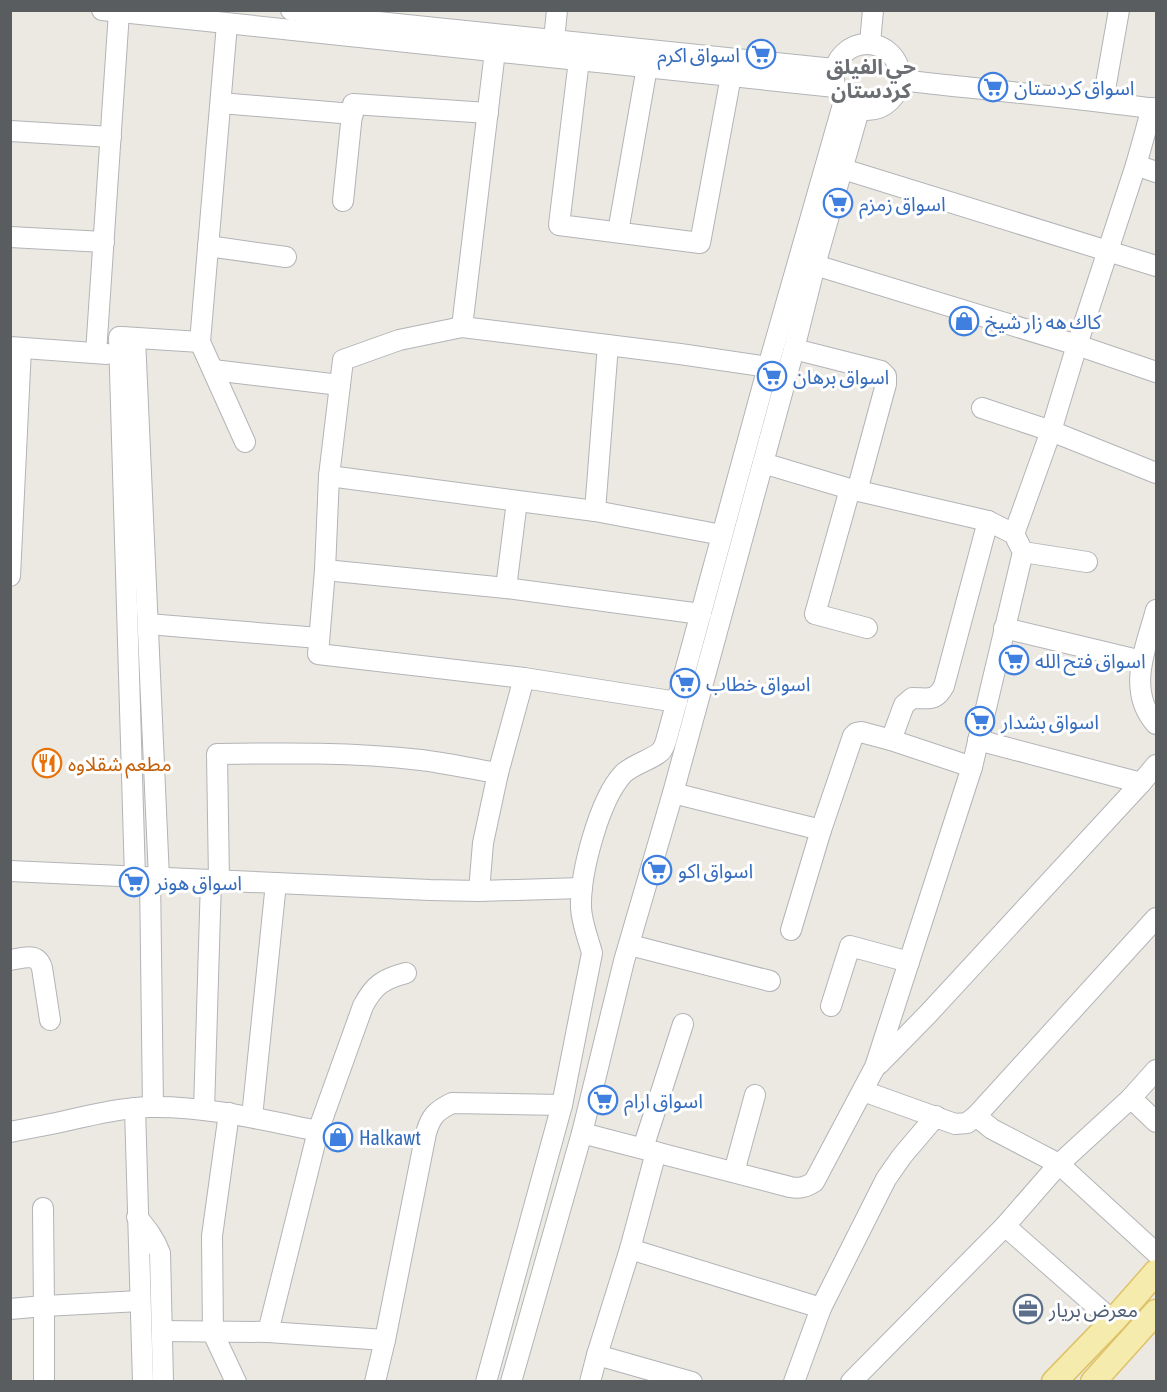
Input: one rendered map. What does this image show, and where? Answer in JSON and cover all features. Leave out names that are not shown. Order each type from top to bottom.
[{"type":"main road","points":[[1054,1382],[1156,1272]]},
{"type":"main road","points":[[1093,1382],[1156,1312]]},
{"type":"street","points":[[291,10],[368,16],[554,40],[843,92],[867,110],[883,106],[895,95],[900,80],[898,65],[890,53],[877,45],[870,44],[854,46],[847,50],[837,62],[843,92],[843,169],[814,265],[795,348],[627,953],[582,1132],[511,1382]]},
{"type":"street","points":[[554,40],[558,10]]},
{"type":"street","points":[[870,44],[873,10]]},
{"type":"street","points":[[1103,101],[1119,10]]},
{"type":"street","points":[[96,344],[111,137],[111,11],[731,76],[843,92]]},
{"type":"street","points":[[227,24],[200,342],[245,442]]},
{"type":"street","points":[[462,327],[495,51]]},
{"type":"street","points":[[579,60],[559,225],[700,243],[731,76]]},
{"type":"street","points":[[618,232],[647,67]]},
{"type":"street","points":[[582,1132],[790,1187],[807,1187],[814,1182],[875,1067],[972,767],[1004,628],[1018,543],[1077,345],[1154,109],[1103,101],[900,80]]},
{"type":"street","points":[[486,1382],[562,1105],[592,953],[581,911],[582,888],[588,855],[606,801],[614,785],[625,772],[662,750],[666,741],[843,92]]},
{"type":"street","points":[[221,103],[352,114]]},
{"type":"street","points":[[343,201],[353,104],[488,113]]},
{"type":"street","points":[[10,131],[111,137]]},
{"type":"street","points":[[1136,165],[1156,172]]},
{"type":"street","points":[[843,169],[1156,266]]},
{"type":"street","points":[[10,237],[104,242]]},
{"type":"street","points":[[208,246],[286,257]]},
{"type":"street","points":[[814,265],[1077,345],[1156,372]]},
{"type":"street","points":[[677,702],[524,678],[318,654],[325,570],[329,476],[343,360],[399,340],[462,327],[768,367]]},
{"type":"street","points":[[10,576],[16,348],[200,342]]},
{"type":"street","points":[[124,343],[148,624],[148,877],[144,1107],[137,1217],[143,1382]]},
{"type":"street","points":[[124,343],[148,877]]},
{"type":"street","points":[[595,511],[608,345]]},
{"type":"street","points":[[795,348],[881,371],[886,376],[886,384],[815,614],[867,628]]},
{"type":"street","points":[[213,370],[340,385]]},
{"type":"street","points":[[982,408],[1051,431],[1156,473]]},
{"type":"street","points":[[763,463],[853,490],[988,521],[1018,543],[1087,562]]},
{"type":"street","points":[[329,476],[595,511],[722,535]]},
{"type":"street","points":[[506,588],[517,501]]},
{"type":"street","points":[[891,740],[904,705],[912,698],[939,695],[944,686],[988,521]]},
{"type":"street","points":[[325,570],[506,588],[701,614]]},
{"type":"street","points":[[1156,610],[1142,661],[1140,680],[1141,696],[1146,711],[1156,724]]},
{"type":"street","points":[[148,624],[319,638]]},
{"type":"street","points":[[1004,628],[1142,661]]},
{"type":"street","points":[[479,891],[483,843],[498,773],[524,678]]},
{"type":"street","points":[[791,930],[820,830],[853,735],[861,732],[891,740],[972,767]]},
{"type":"street","points":[[978,740],[1141,783]]},
{"type":"street","points":[[204,1110],[215,880],[217,754],[292,752],[380,756],[423,760],[498,773]]},
{"type":"street","points":[[656,755],[681,763]]},
{"type":"street","points":[[875,1067],[928,1014],[1156,765]]},
{"type":"street","points":[[673,793],[820,830]]},
{"type":"street","points":[[10,871],[479,891],[582,888]]},
{"type":"street","points":[[252,1118],[276,883]]},
{"type":"street","points":[[863,1090],[955,1124],[967,1123],[976,1116],[1156,918]]},
{"type":"street","points":[[831,1006],[850,946],[909,962]]},
{"type":"street","points":[[592,953],[627,953],[770,981]]},
{"type":"street","points":[[10,960],[30,957],[37,959],[42,968],[50,1020]]},
{"type":"street","points":[[268,1332],[318,1131],[357,1021],[370,993],[377,985],[390,978],[406,974]]},
{"type":"street","points":[[590,1382],[630,1249],[650,1150],[682,1024]]},
{"type":"street","points":[[851,1382],[1005,1226],[1059,1164],[1131,1098],[1156,1070]]},
{"type":"street","points":[[734,1172],[754,1095]]},
{"type":"street","points":[[1131,1098],[1156,1122]]},
{"type":"street","points":[[375,1382],[430,1119],[439,1109],[452,1103],[562,1105]]},
{"type":"street","points":[[10,1132],[94,1113],[144,1107],[229,1113],[318,1131]]},
{"type":"street","points":[[229,1113],[212,1236],[213,1333],[236,1382]]},
{"type":"street","points":[[794,1382],[821,1308],[886,1179],[936,1116]]},
{"type":"street","points":[[976,1116],[992,1129],[1059,1164],[1156,1253]]},
{"type":"street","points":[[43,1208],[44,1382]]},
{"type":"street","points":[[137,1217],[150,1231],[160,1253],[164,1382]]},
{"type":"street","points":[[1005,1226],[1113,1321]]},
{"type":"street","points":[[630,1249],[821,1308]]},
{"type":"street","points":[[10,1309],[140,1301]]},
{"type":"street","points":[[162,1331],[268,1332],[385,1340]]},
{"type":"street","points":[[597,1355],[692,1382]]},
{"type":"place","name":"اسواق اكرم","points":[[761,54]]},
{"type":"place","name":"اسواق كردستان","points":[[993,87]]},
{"type":"place","name":"اسواق زمزم","points":[[838,203]]},
{"type":"place","name":"كاك هه زار شيخ","points":[[964,321]]},
{"type":"place","name":"اسواق برهان","points":[[772,376]]},
{"type":"place","name":"اسواق فتح الله","points":[[1014,660]]},
{"type":"place","name":"اسواق خطاب","points":[[685,683]]},
{"type":"place","name":"اسواق بشدار","points":[[980,721]]},
{"type":"place","name":"مطعم شقلاوه","points":[[47,763]]},
{"type":"place","name":"اسواق اكو","points":[[657,870]]},
{"type":"place","name":"اسواق هونر","points":[[134,882]]},
{"type":"place","name":"اسواق ارام","points":[[603,1100]]},
{"type":"place","name":"Halkawt","points":[[338,1137]]},
{"type":"place","name":"معرض بريار","points":[[1028,1309]]},
{"type":"district","name":"حي الفيلق كردستان","points":[[871,78]]}]
